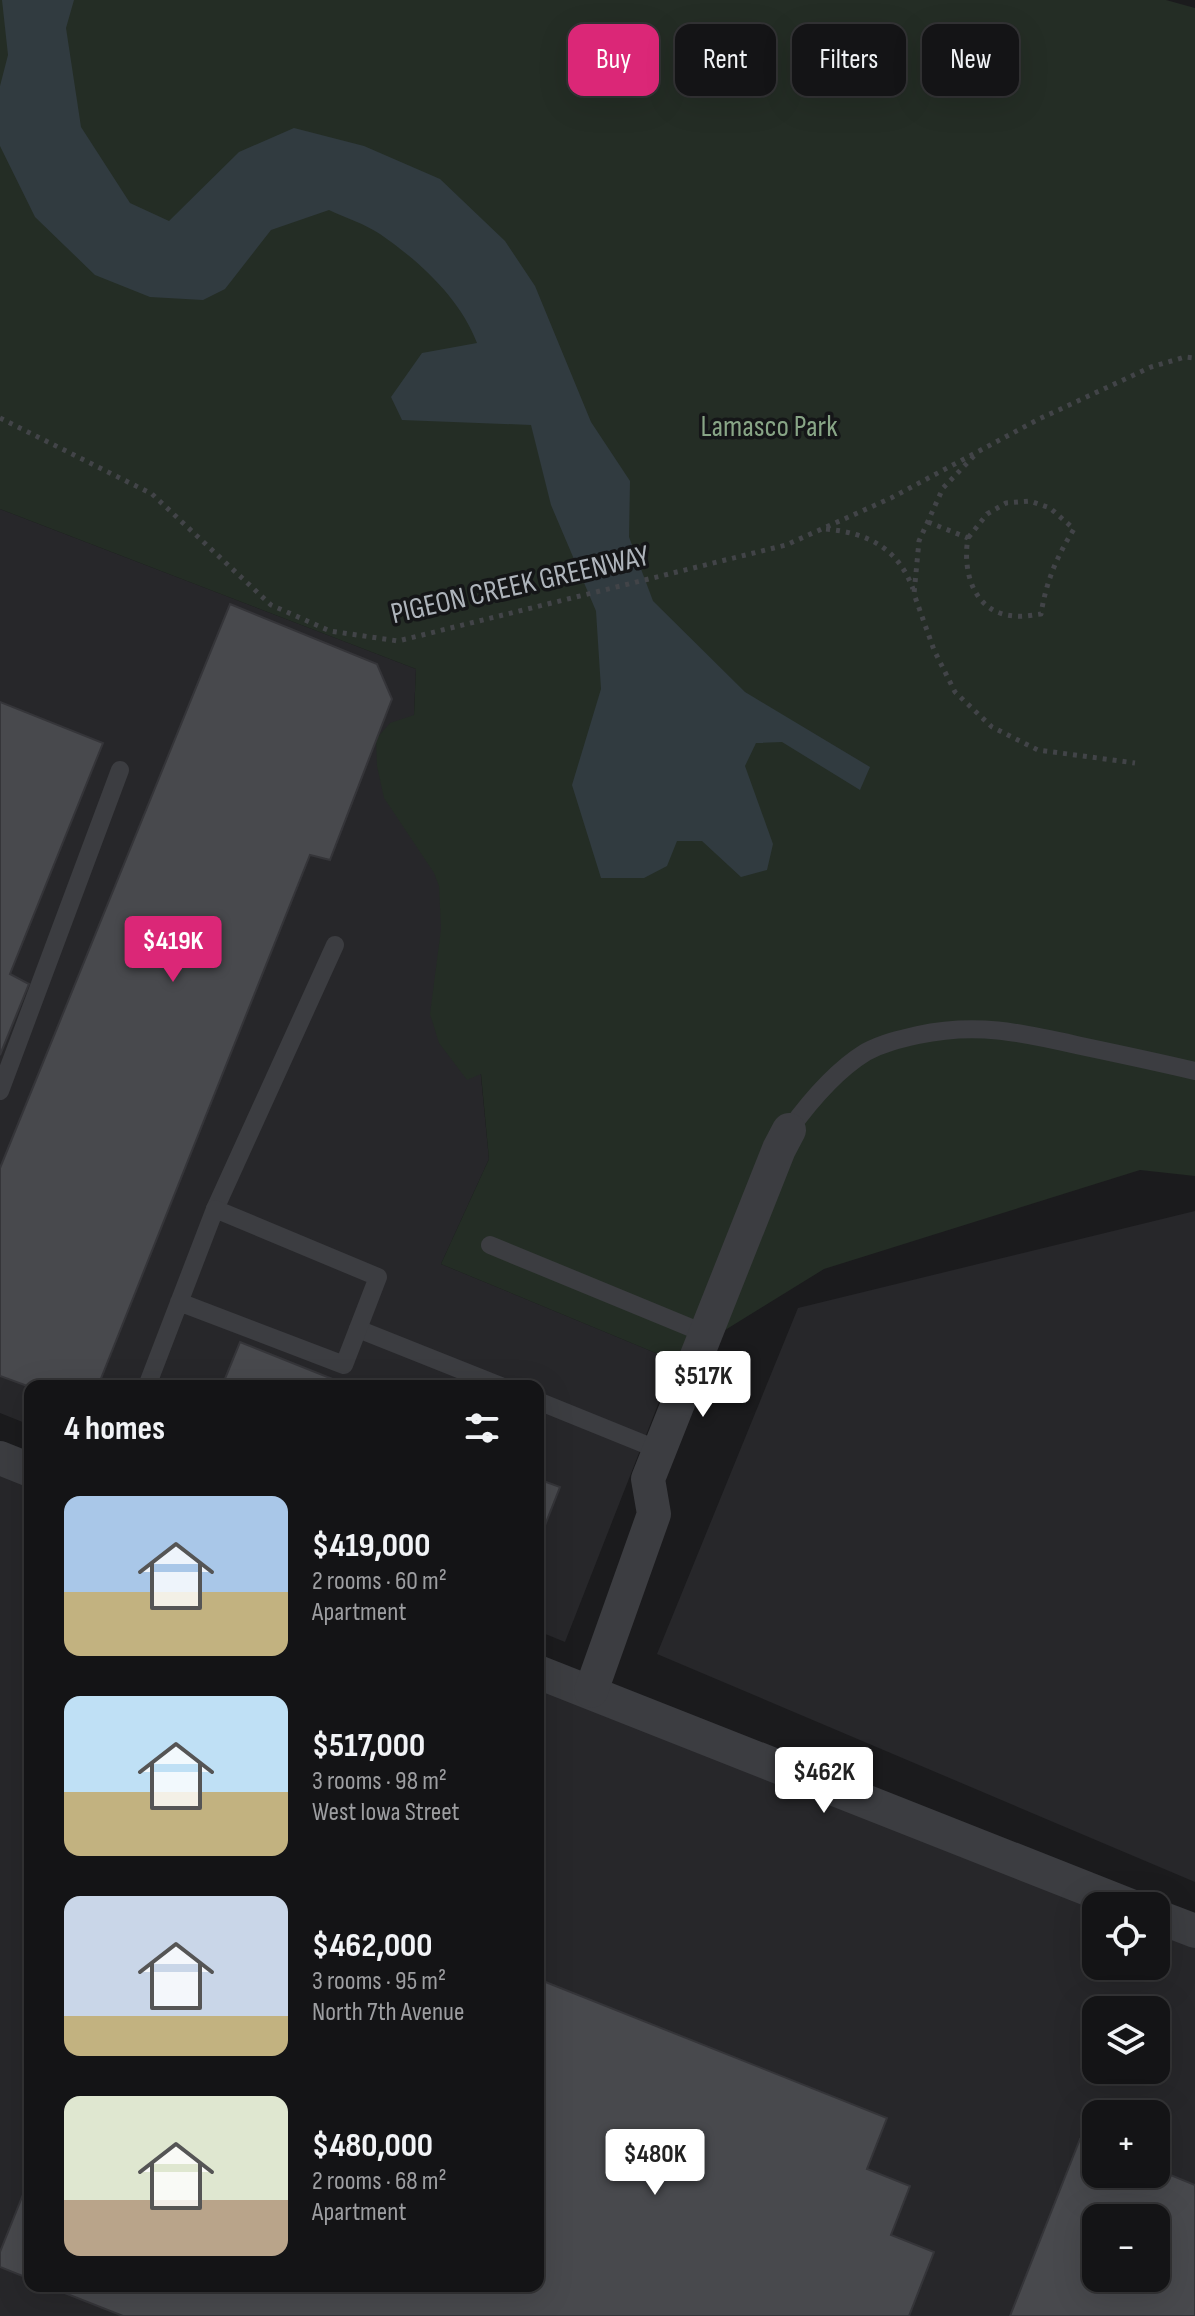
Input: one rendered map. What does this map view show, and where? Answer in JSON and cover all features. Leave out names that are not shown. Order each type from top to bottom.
[{"type":"street","points":[[591,1691],[654,1514],[648,1479],[789,1130]]},
{"type":"street","points":[[0,1458],[24,1468]]},
{"type":"street","points":[[544,1674],[1096,1892]]},
{"type":"street","points":[[1170,1921],[1195,1931]]},
{"type":"lane","points":[[0,1091],[120,770]]},
{"type":"lane","points":[[149,1380],[215,1209],[335,945]]},
{"type":"lane","points":[[789,1130],[806,1106],[864,1053],[886,1042],[946,1029],[1014,1031],[1195,1071]]},
{"type":"lane","points":[[179,1302],[344,1365],[358,1329],[378,1277],[215,1209]]},
{"type":"lane","points":[[490,1245],[706,1334]]},
{"type":"lane","points":[[358,1329],[486,1380]]},
{"type":"lane","points":[[544,1403],[659,1450]]},
{"type":"path","name":"PIGEON CREEK GREENWAY","points":[[0,418],[152,494],[271,605],[330,631],[398,641],[786,545],[891,498],[1039,419],[1151,367],[1185,357],[1195,358]]},
{"type":"path","name":"PIGEON CREEK GREENWAY","points":[[914,594],[919,541],[943,488],[981,450]]},
{"type":"path","points":[[1030,501],[1050,508],[1074,529],[1059,552],[1045,587],[1041,614],[1012,617],[989,607],[970,585],[965,558],[968,538],[987,514],[1006,503],[1030,501]]},
{"type":"path","points":[[928,522],[968,538]]},
{"type":"path","name":"PIGEON CREEK GREENWAY","points":[[822,528],[854,531],[884,547],[905,568],[934,650],[955,692],[992,727],[1038,750],[1135,763]]},
{"type":"shaded area","points":[[2,0],[74,0],[66,28],[81,127],[130,203],[169,221],[239,152],[294,128],[364,146],[440,179],[505,241],[535,286],[591,422],[630,481],[629,537],[653,601],[745,692],[870,767],[860,790],[782,742],[756,743],[745,766],[773,844],[767,870],[741,877],[702,841],[677,841],[667,866],[644,878],[601,878],[572,785],[601,689],[596,611],[551,505],[531,425],[402,420],[391,397],[422,353],[477,343],[460,311],[437,282],[395,245],[368,227],[329,210],[271,230],[225,289],[203,300],[150,297],[95,275],[35,217],[0,146],[0,86],[8,55]]},
{"type":"shaded area","points":[[0,509],[416,669],[411,781],[459,850],[489,1159],[441,1264],[675,1361],[565,1642],[544,1633],[544,1380],[24,1380],[24,1423],[0,1413]]},
{"type":"shaded area","points":[[1195,1211],[1195,1882],[657,1654],[798,1308]]},
{"type":"shaded area","points":[[0,1462],[24,1472],[24,2292],[544,2292],[544,1680],[1082,1900],[1082,1980],[1170,1980],[1170,1931],[1195,1941],[1195,2316],[0,2316]]},
{"type":"green space","name":"Lamasco Park","points":[[0,0],[1166,0],[1195,8],[1195,1176],[1140,1170],[824,1269],[675,1361],[441,1264],[489,1159],[481,1074],[467,1080],[439,1043],[430,1014],[441,929],[439,886],[434,873],[384,798],[377,766],[376,739],[390,723],[414,715],[416,669],[0,509]]},
{"type":"building","points":[[230,604],[377,664],[392,699],[330,860],[310,855],[100,1380],[24,1380],[24,1385],[0,1376],[0,1168]]},
{"type":"building","points":[[0,702],[103,743],[10,974],[29,984],[0,1055]]},
{"type":"building","points":[[240,1342],[335,1380],[224,1380]]},
{"type":"building","points":[[544,1481],[560,1487],[544,1528]]},
{"type":"building","points":[[544,1981],[887,2118],[867,2169],[910,2186],[891,2235],[934,2252],[909,2316],[123,2316],[62,2292],[544,2292]]},
{"type":"building","points":[[1080,2139],[1082,2188],[1170,2188],[1170,2175],[1195,2185],[1195,2316],[1010,2316]]},
{"type":"building","points":[[24,2192],[24,2277],[0,2267],[0,2252]]}]
